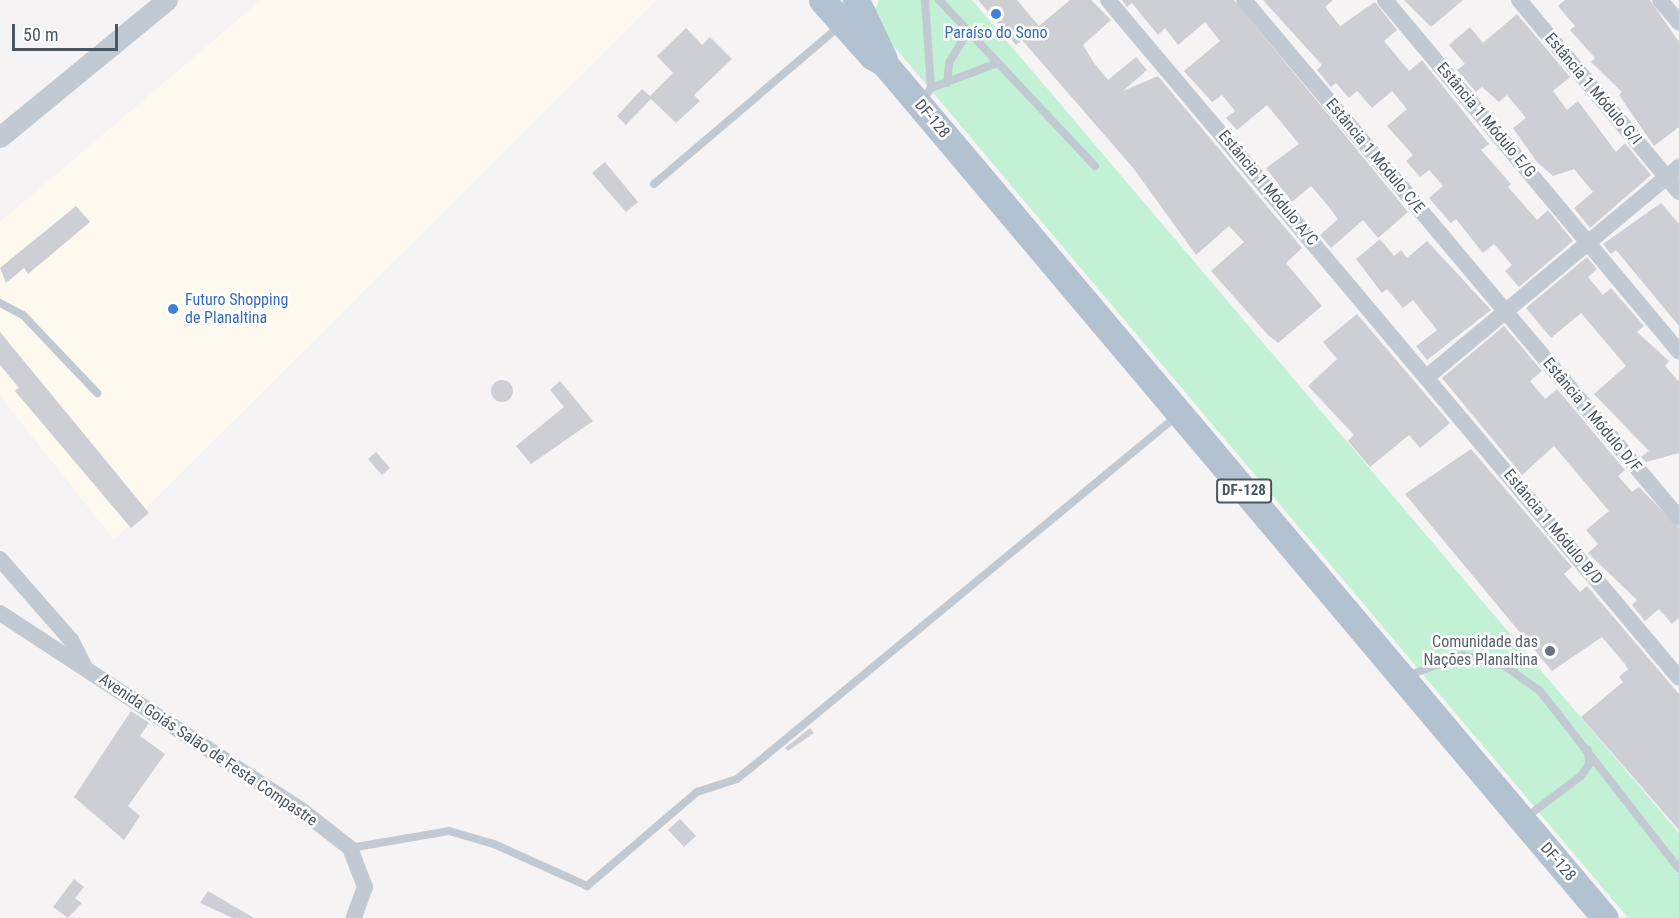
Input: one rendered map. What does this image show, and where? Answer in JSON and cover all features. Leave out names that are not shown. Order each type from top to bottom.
[{"type":"main road","name":"DF-128","points":[[822,0],[841,25],[925,96],[1179,414],[1605,918]]},
{"type":"main road","name":"DF-128","points":[[856,0],[883,48],[884,63]]},
{"type":"street","points":[[0,137],[167,0]]},
{"type":"street","name":"Estância 1 Módulo A/C","points":[[1108,0],[1428,376]]},
{"type":"street","name":"Estância 1 Módulo C/E","points":[[1244,0],[1506,312]]},
{"type":"street","name":"Estância 1 Módulo E/G","points":[[1385,0],[1679,351]]},
{"type":"street","name":"Estância 1 Módulo G/I","points":[[1519,0],[1673,172],[1679,192]]},
{"type":"street","points":[[1660,0],[1679,23]]},
{"type":"street","points":[[1428,376],[1587,241],[1673,172]]},
{"type":"street","name":"Estância 1 Módulo D/F","points":[[1506,312],[1679,518]]},
{"type":"street","name":"Estância 1 Módulo B/D","points":[[1428,376],[1679,678]]},
{"type":"street","points":[[0,559],[71,640],[85,668]]},
{"type":"street","name":"Avenida Goiás Salão de Festa Compastre","points":[[0,613],[350,848]]},
{"type":"street","points":[[350,848],[365,888],[354,918]]},
{"type":"lane","points":[[925,0],[925,96]]},
{"type":"lane","points":[[939,0],[1095,166]]},
{"type":"lane","points":[[654,184],[841,25]]},
{"type":"lane","points":[[947,83],[949,63],[968,31]]},
{"type":"lane","points":[[925,96],[947,83],[997,63]]},
{"type":"lane","points":[[0,303],[23,315],[97,393]]},
{"type":"lane","points":[[350,848],[449,831],[494,844],[587,886],[697,792],[737,779],[1179,414]]},
{"type":"lane","points":[[1401,678],[1463,655],[1505,666],[1540,691],[1679,869]]},
{"type":"lane","points":[[1521,820],[1581,776],[1589,764],[1588,750]]},
{"type":"shaded area","name":"Futuro Shopping de Planaltina","points":[[261,0],[657,0],[114,540],[0,396],[0,222]]},
{"type":"green space","points":[[879,0],[972,0],[1679,833],[1679,918],[1628,918],[871,19]]},
{"type":"building","points":[[978,0],[1017,0],[1039,26],[1070,0],[1091,0],[1111,20],[1083,45],[1094,63],[1108,80],[1136,57],[1147,70],[1123,91],[1158,76],[1302,248],[1286,263],[1322,306],[1278,343],[1268,335],[1211,271],[1244,242],[1229,226],[1196,255],[1134,169],[1022,40],[1016,45]]},
{"type":"building","points":[[1122,0],[1234,0],[1408,212],[1378,238],[1363,220],[1331,248],[1320,235],[1338,219],[1324,201],[1311,186],[1292,202],[1266,168],[1299,144],[1267,105],[1237,130],[1226,118],[1235,111],[1222,95],[1212,102],[1184,71],[1220,41],[1205,22],[1178,45],[1165,28],[1158,35],[1132,3],[1127,7]]},
{"type":"building","points":[[1263,0],[1333,0],[1325,7],[1340,26],[1375,2],[1397,30],[1384,41],[1409,71],[1422,60],[1489,144],[1481,150],[1511,184],[1508,187],[1537,220],[1548,210],[1573,241],[1519,287],[1505,271],[1512,265],[1494,244],[1483,253],[1456,219],[1451,223],[1429,198],[1443,186],[1429,170],[1420,177],[1406,161],[1413,155],[1387,126],[1407,109],[1392,91],[1372,108],[1357,91],[1349,98],[1336,83],[1331,87],[1317,70],[1322,65]]},
{"type":"building","points":[[1404,0],[1463,0],[1431,27]]},
{"type":"building","points":[[1565,0],[1650,0],[1679,42],[1679,127],[1654,146],[1619,95],[1622,92],[1591,62],[1595,58],[1570,30],[1575,26],[1558,6]]},
{"type":"building","points":[[1517,14],[1570,77],[1553,91],[1567,110],[1578,101],[1616,152],[1625,143],[1651,175],[1590,228],[1574,208],[1593,192],[1574,169],[1553,176],[1537,162],[1513,128],[1526,118],[1507,95],[1499,102],[1482,87],[1476,92],[1457,70],[1465,64],[1449,45],[1470,27],[1483,43]]},
{"type":"building","points":[[686,28],[702,45],[710,37],[732,59],[694,95],[700,101],[676,123],[651,99],[626,125],[617,116],[642,89],[650,96],[673,73],[657,56]]},
{"type":"building","points":[[605,162],[638,202],[626,212],[592,173]]},
{"type":"building","points":[[1661,203],[1679,224],[1679,326],[1616,250],[1611,254],[1603,244]]},
{"type":"building","points":[[76,206],[90,222],[28,274],[24,268],[6,283],[0,268]]},
{"type":"building","points":[[1380,239],[1394,256],[1401,250],[1407,258],[1427,241],[1491,310],[1427,360],[1416,346],[1437,330],[1413,300],[1403,308],[1387,289],[1382,293],[1356,259]]},
{"type":"building","points":[[1587,257],[1597,269],[1588,277],[1603,295],[1611,288],[1644,326],[1637,332],[1669,361],[1665,366],[1679,382],[1679,453],[1646,462],[1641,457],[1649,451],[1594,394],[1626,366],[1581,313],[1551,338],[1526,308]]},
{"type":"building","points":[[1357,314],[1450,423],[1420,448],[1409,435],[1370,467],[1348,441],[1354,435],[1308,386],[1337,359],[1323,342]]},
{"type":"building","points":[[1504,326],[1542,371],[1530,381],[1545,399],[1557,389],[1625,470],[1618,476],[1632,492],[1639,487],[1679,528],[1679,618],[1672,624],[1659,609],[1645,621],[1632,605],[1637,600],[1588,553],[1598,544],[1586,530],[1609,511],[1554,446],[1522,475],[1442,378]]},
{"type":"building","points":[[0,332],[149,513],[131,528],[15,391],[19,388],[0,365]]},
{"type":"building","points":[[498,380],[506,380],[513,387],[513,395],[506,402],[498,402],[491,395],[491,387]]},
{"type":"building","points":[[560,381],[593,421],[531,464],[516,446],[564,407],[550,390]]},
{"type":"building","points":[[1471,449],[1572,567],[1564,574],[1580,592],[1587,586],[1679,694],[1679,830],[1581,717],[1623,682],[1619,677],[1628,669],[1625,664],[1602,637],[1552,671],[1405,494]]},
{"type":"building","points":[[376,452],[390,468],[382,475],[368,459]]},
{"type":"building","points":[[131,711],[149,723],[140,736],[165,754],[128,806],[140,816],[124,840],[74,797]]},
{"type":"building","points":[[810,728],[814,733],[788,751],[785,748]]},
{"type":"building","points":[[680,819],[696,836],[684,847],[668,830]]},
{"type":"building","points":[[74,879],[84,887],[75,898],[82,903],[68,918],[53,907]]},
{"type":"building","points":[[208,891],[254,918],[233,918],[200,903]]},
{"type":"place","name":"Paraíso do Sono","points":[[996,14]]},
{"type":"place","name":"Futuro Shopping de Planaltina","points":[[173,309]]},
{"type":"place","name":"Comunidade das Nações Planaltina","points":[[1550,651]]}]
